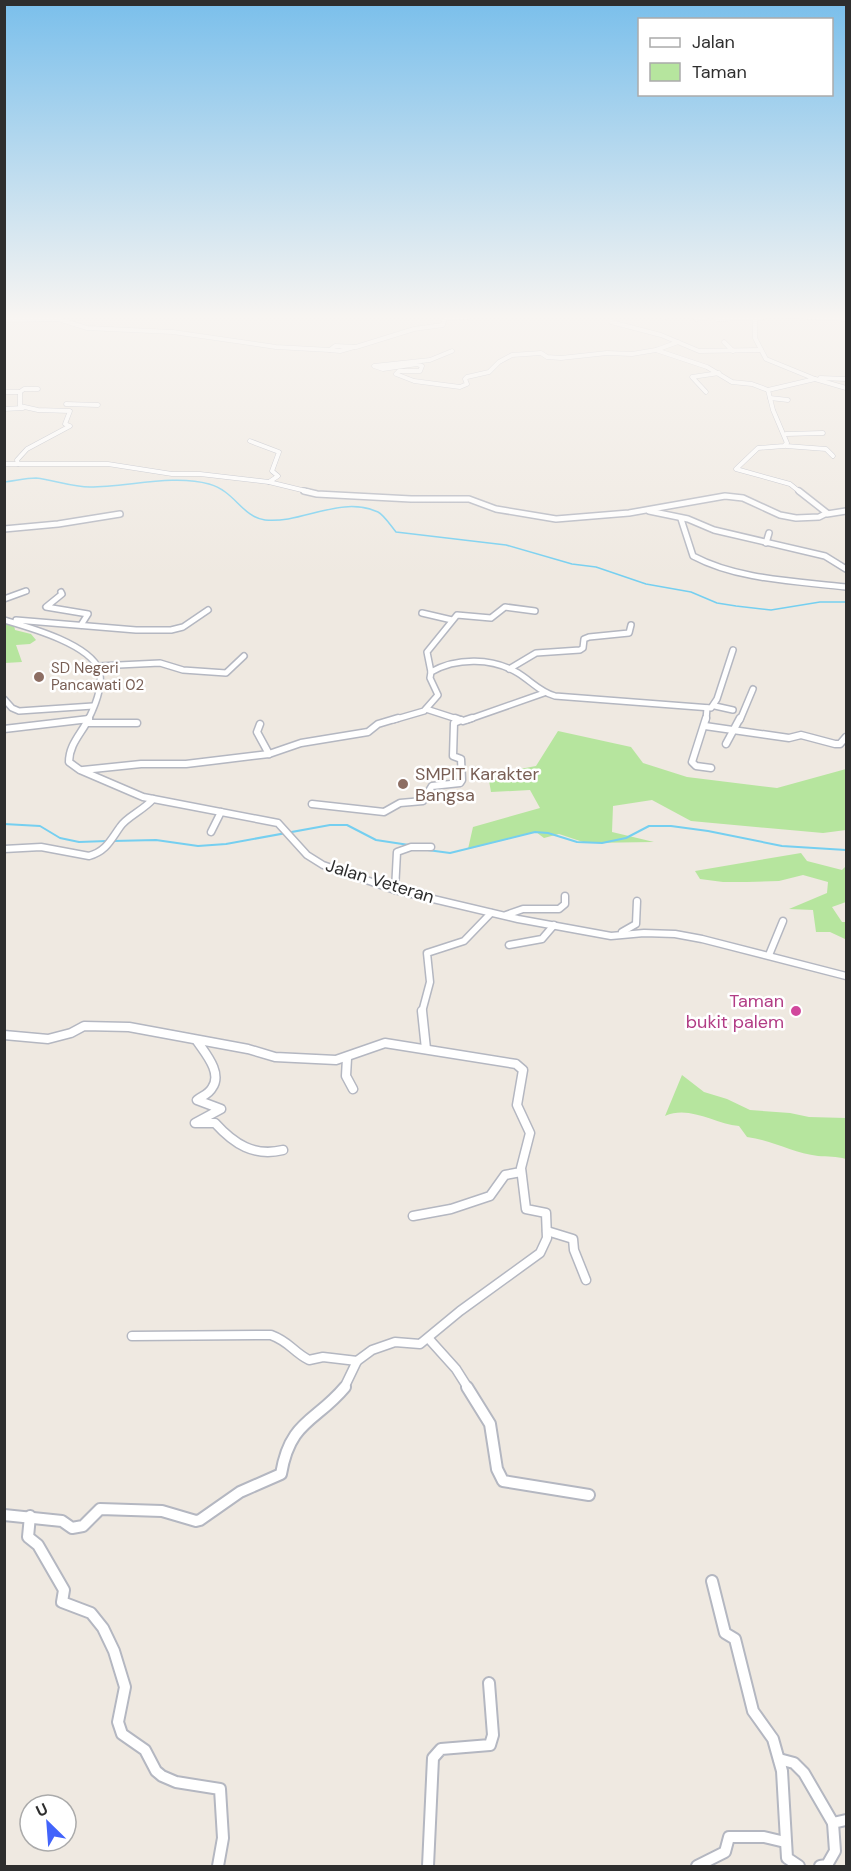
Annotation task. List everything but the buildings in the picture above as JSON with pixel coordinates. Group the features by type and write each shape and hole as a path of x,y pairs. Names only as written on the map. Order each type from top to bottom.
{"street":[{"path":"20,401 20,406 25,408"},
{"path":"772,401 772,408 786,434 786,446"},
{"path":"66,404 98,405"},
{"path":"18,464 17,460 27,449 69,427 65,424 70,413 68,411 74,404"},
{"path":"4,409 68,411"},
{"path":"786,434 823,434"},
{"path":"250,441 279,452 272,471 278,476 269,482"},
{"path":"827,514 825,510 790,484 736,469 760,447 826,449 833,456"},
{"path":"4,464 108,464 172,474 200,474 269,482 312,493 336,496 469,499 490,508 549,518 575,519 646,510 724,496 743,498 788,517 803,519 846,512"},
{"path":"525,514 530,507"},
{"path":"646,510 688,519 714,530 828,557 846,569"},
{"path":"4,529 120,514"},
{"path":"681,519 693,556 710,565 752,575 846,587"},
{"path":"766,543 769,533"},
{"path":"4,599 26,591"},
{"path":"61,592 62,594 46,607 88,614 81,625"},
{"path":"4,620 53,637 80,651 98,666 100,678 88,721 68,754 71,765 80,770 141,764 186,764 269,754 301,743 368,732 383,723 426,709 438,695 430,678 427,652 452,620 461,615 492,618 505,607 535,611"},
{"path":"4,620 175,630 187,625 208,610"},
{"path":"422,614 452,620"},
{"path":"509,669 536,653 580,650 583,648 584,639 589,637 629,633 631,625"},
{"path":"715,706 725,668 733,650"},
{"path":"98,666 160,663 183,670 226,674 244,656"},
{"path":"430,672 449,665 467,662 509,669 544,693 561,697 697,705 707,708 715,706 732,710"},
{"path":"726,744 744,712 753,689"},
{"path":"312,804 384,812 400,803 423,801 432,786 459,783 462,780 461,759 453,756 454,723 487,714 544,693"},
{"path":"4,699 12,708 19,711 93,706"},
{"path":"707,708 705,726 692,762 696,766 711,768"},
{"path":"426,709 460,720"},
{"path":"4,729 88,721 136,723"},
{"path":"260,724 257,728 258,735 269,754"},
{"path":"705,726 789,738 798,734 835,744 840,744 846,738"},
{"name":"Jalan Veteran","path":"80,770 153,800 278,823 307,855 323,865 395,890 491,913 611,936 644,933 675,934 846,976"},
{"path":"4,849 41,847 89,856 96,855 118,835 120,826 146,808 153,800"},
{"path":"211,832 221,813"},
{"path":"395,890 397,852 411,847 431,847"},
{"path":"506,915 523,909 553,910 563,907 565,896"},
{"path":"611,936 634,926 637,921 637,901"},
{"path":"426,1049 422,1010 430,982 427,953 435,948 460,943 491,913"},
{"path":"769,956 783,921"},
{"path":"509,945 542,939 554,925"},
{"path":"4,1035 48,1039 71,1033 84,1026 129,1027 248,1049 274,1057 336,1060 385,1043 486,1058 522,1067 523,1075 517,1105 531,1133 523,1154 521,1172 526,1209 546,1213 547,1231 545,1245 528,1263 459,1312 429,1339 420,1344 401,1342 385,1344 357,1361 343,1392 311,1417 295,1434 284,1458 281,1474 240,1492 196,1521 162,1511 100,1509 78,1528 72,1528 62,1521 4,1515"},
{"path":"197,1041 212,1066 215,1076 211,1090 197,1100 221,1109 195,1123 215,1124 237,1146 267,1153 283,1150"},
{"path":"347,1058 346,1076 353,1089"},
{"path":"413,1216 450,1209 490,1196 505,1176 521,1172"},
{"path":"547,1231 573,1239 574,1250 586,1280"},
{"path":"132,1336 271,1335 287,1341 298,1354 309,1360 323,1357 357,1361"},
{"path":"429,1339 456,1369 490,1424 497,1469 503,1481 589,1494"},
{"path":"30,1516 28,1537 38,1545 52,1574 64,1590 63,1603 87,1610 97,1617 113,1651 125,1684 119,1723 124,1737 147,1751 154,1767 164,1777 177,1782 220,1789 223,1838 218,1866"},
{"path":"712,1581 725,1633 735,1640 753,1711 773,1739 779,1759 784,1792 785,1842 788,1861 799,1866"},
{"path":"428,1866 433,1758 441,1749 490,1745 494,1735 489,1683"},
{"path":"779,1759 794,1763 804,1773 833,1823 836,1836 834,1855 827,1865 820,1866"},
{"path":"833,1823 846,1821"},
{"path":"697,1866 725,1852 729,1837 764,1837 785,1842"}],"green space":[{"path":"5,623 14,625 15,630 31,634 36,640 30,644 16,645 22,662 5,663"},
{"path":"558,731 631,747 643,763 687,777 777,788 846,769 846,830 823,833 691,821 652,800 613,806 612,832 654,842 586,843 559,834 544,838 536,832 468,849 473,827 540,808 530,790 491,792 488,775 536,766"},
{"path":"801,853 807,861 842,870 846,866 846,902 832,907 842,922 846,922 845,939 830,932 816,932 813,910 789,909 827,893 828,882 803,875 779,881 723,882 700,879 695,871"},
{"path":"682,1075 704,1092 727,1099 750,1110 809,1117 846,1118 846,1159 809,1154 747,1137 739,1126 693,1114 674,1113 665,1116"}],"waterway":[{"path":"4,482 36,478 90,487 195,481 218,487 250,514 265,520 293,518 335,508 364,508 380,513 396,532 506,545 572,564 596,567 646,584 691,592 717,603 771,610 820,602 846,602"},
{"path":"4,824 40,826 60,838 79,842 107,841"},
{"path":"113,841 156,840 198,846 226,844 330,825 347,825 376,840 409,845"},
{"path":"420,849 450,853 535,832 548,833 577,842 602,843 626,838 649,826 671,826 782,846 846,850"}],"place":[{"name":"SD Negeri Pancawati 02","path":"39,677"},
{"name":"SMPIT Karakter Bangsa","path":"403,784"},
{"name":"Taman bukit palem","path":"796,1011"}]}
